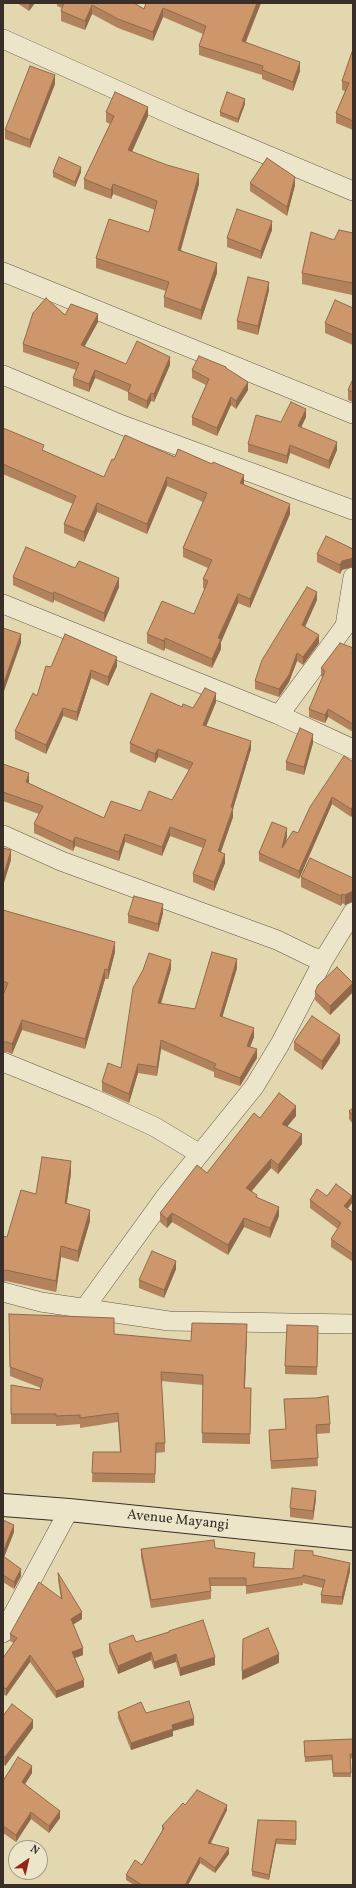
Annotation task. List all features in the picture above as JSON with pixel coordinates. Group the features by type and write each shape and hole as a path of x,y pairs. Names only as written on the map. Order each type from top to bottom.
{"street":[{"path":"3,39 180,119 353,191"},
{"path":"3,272 353,414"},
{"path":"3,375 122,425 353,510"},
{"path":"280,715 345,626 353,577"},
{"path":"3,604 280,715 353,749"},
{"path":"3,835 61,861 277,940 312,958 324,959"},
{"path":"84,1309 123,1253 200,1154 229,1121 254,1087 280,1044 324,959 353,912"},
{"path":"3,1062 94,1099 155,1127 200,1154"},
{"path":"3,1292 41,1302 169,1321 353,1324"},
{"name":"Avenue Mayangi","path":"3,1506 69,1510 353,1539"},
{"path":"3,1634 69,1510"}],"building":[{"path":"64,3 134,3 144,9 146,3 257,3 242,41 300,62 293,82 262,70 263,66 199,46 206,26 163,8 153,32 118,19 92,5 85,21 61,11"},
{"path":"353,49 353,121 336,113 349,83 342,81"},
{"path":"30,66 55,75 30,140 5,130"},
{"path":"115,92 148,107 128,150 167,165 199,174 178,250 217,263 201,310 164,297 169,282 96,258 109,219 149,232 157,201 113,184 111,190 84,179 114,116 106,112"},
{"path":"227,92 245,99 238,119 220,112"},
{"path":"59,157 81,167 75,182 53,172"},
{"path":"267,158 295,177 287,207 250,183"},
{"path":"237,209 272,221 261,251 227,238"},
{"path":"339,230 353,233 352,283 302,273 311,232 334,240"},
{"path":"248,277 269,282 258,326 237,321"},
{"path":"46,298 65,315 71,304 98,314 81,345 126,364 137,341 170,357 154,394 151,393 147,401 128,392 131,385 95,370 89,384 73,378 79,363 23,344 33,313"},
{"path":"335,300 353,308 353,335 325,323"},
{"path":"199,356 226,367 248,382 236,401 231,397 217,428 192,417 209,379 192,370"},
{"path":"353,379 353,392 348,390"},
{"path":"291,402 306,409 298,426 337,442 329,461 290,445 287,456 248,444 256,415 281,422"},
{"path":"3,428 44,445 42,450 104,477 112,459 114,460 125,435 175,457 178,449 212,464 213,462 244,475 240,483 290,504 250,599 238,594 218,638 221,639 212,659 165,638 164,641 147,634 162,601 194,614 208,581 203,579 212,560 183,548 207,493 167,477 147,524 97,503 84,532 64,524 76,496 3,464"},
{"path":"326,536 353,549 353,558 342,561 340,565 317,554"},
{"path":"26,547 75,568 79,561 119,578 104,613 13,577"},
{"path":"307,587 317,592 302,625 319,635 303,657 297,653 289,675 279,689 255,681 262,660"},
{"path":"3,628 21,634 3,685"},
{"path":"65,634 117,657 108,677 91,670 77,712 63,708 46,745 15,731 33,693 37,696 46,666 51,667"},
{"path":"340,643 353,648 353,724 328,709 325,715 309,709 325,671 321,668"},
{"path":"205,688 216,693 203,725 251,741 231,807 233,808 218,851 225,854 214,882 193,874 206,840 170,827 162,847 125,834 119,852 75,837 73,842 34,824 43,806 3,792 3,764 29,773 26,782 104,818 111,801 141,811 149,791 172,800 193,763 158,749 155,754 130,743 151,693 182,707 183,704 193,708"},
{"path":"300,728 313,734 304,767 286,762"},
{"path":"344,756 353,762 353,806 351,809 332,797 299,871 259,853 272,822 287,828 282,848 293,831 298,833 310,807"},
{"path":"3,848 11,850 3,877"},
{"path":"310,858 353,878 353,891 345,895 342,894 341,896 301,877"},
{"path":"134,896 163,904 158,924 128,915"},
{"path":"3,910 115,942 108,970 105,969 85,1039 22,1020 12,1044 3,1042 3,995 8,983 3,981"},
{"path":"212,952 237,959 220,1016 254,1028 247,1046 257,1049 240,1078 214,1068 216,1064 161,1040 157,1067 138,1064 129,1094 102,1082 108,1063 121,1068 133,988 143,970 149,953 171,960 158,1003 195,1009"},
{"path":"337,967 353,983 330,1006 315,992 318,985"},
{"path":"312,1016 340,1035 322,1061 294,1042"},
{"path":"279,1093 296,1106 282,1124 302,1134 278,1165 271,1159 246,1188 257,1195 256,1197 279,1207 270,1228 244,1218 228,1245 172,1213 167,1219 160,1213 197,1165 207,1173 254,1113 260,1118"},
{"path":"353,1108 353,1115 349,1111"},
{"path":"42,1157 71,1161 65,1203 90,1210 78,1251 61,1246 56,1281 6,1270 3,1271 3,1236 7,1237 21,1190 36,1194"},
{"path":"336,1184 352,1196 344,1206 353,1213 353,1254 331,1239 341,1223 310,1200 317,1189 327,1196"},
{"path":"152,1251 176,1261 164,1290 139,1280"},
{"path":"9,1314 114,1318 114,1334 191,1341 192,1323 247,1324 244,1388 251,1388 250,1434 202,1433 203,1375 161,1372 165,1443 156,1443 155,1474 92,1473 93,1452 121,1452 118,1413 80,1418 80,1415 56,1416 56,1414 11,1414 11,1385 40,1390 43,1379 10,1367"},
{"path":"287,1325 318,1326 317,1367 285,1366"},
{"path":"328,1396 330,1424 316,1425 318,1458 271,1461 269,1430 286,1429 284,1399"},
{"path":"292,1488 316,1491 313,1511 290,1508"},
{"path":"3,1520 14,1525 3,1552"},
{"path":"214,1540 215,1548 255,1553 253,1567 293,1569 295,1550 313,1551 313,1555 350,1563 342,1597 321,1595 325,1580 303,1575 303,1577 246,1586 246,1578 209,1578 211,1591 151,1600 141,1549"},
{"path":"3,1556 21,1569 14,1582 3,1575"},
{"path":"58,1573 82,1612 71,1619 83,1648 72,1652 84,1680 56,1691 30,1655 6,1689 3,1687 3,1658 17,1638 10,1634 39,1582 62,1599"},
{"path":"203,1620 215,1657 180,1668 176,1654 154,1662 151,1652 118,1666 109,1644 133,1635 136,1642"},
{"path":"268,1628 279,1654 242,1671 243,1639"},
{"path":"189,1701 194,1718 172,1725 173,1729 131,1743 118,1712 141,1702 146,1713"},
{"path":"12,1704 33,1720 5,1757 3,1756 3,1716"},
{"path":"353,1739 353,1754 350,1754 351,1773 333,1773 332,1755 305,1757 304,1741"},
{"path":"18,1757 32,1766 22,1782 60,1811 49,1826 31,1812 16,1835 3,1826 3,1781"},
{"path":"197,1790 227,1805 208,1843 229,1848 215,1868 200,1857 185,1885 142,1885 126,1875 135,1860 142,1865 164,1828 162,1826 183,1803 185,1805"},
{"path":"258,1820 296,1821 296,1840 276,1839 269,1875 252,1871"}]}
